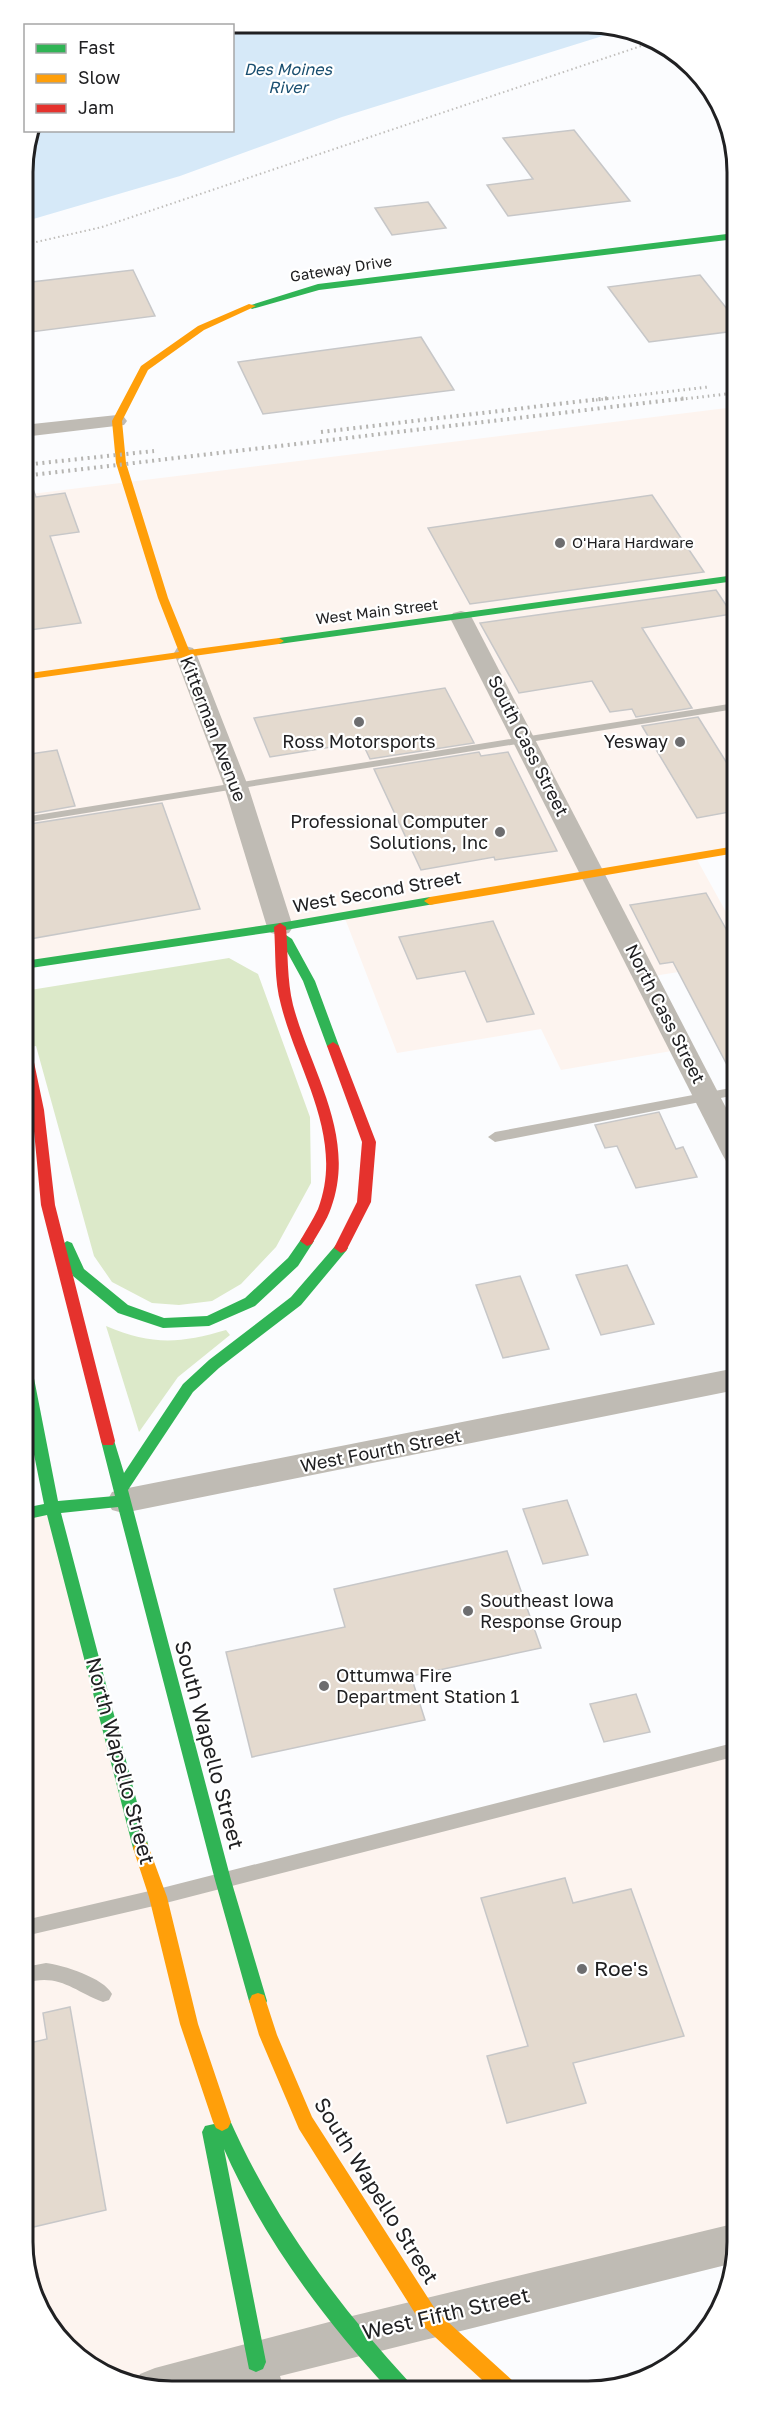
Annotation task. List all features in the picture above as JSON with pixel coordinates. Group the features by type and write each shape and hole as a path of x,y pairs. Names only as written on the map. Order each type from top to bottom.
{"main road":[{"name":"Gateway Drive","path":"117,421 144,368 201,328 261,302 290,294 405,276 727,238"},
{"name":"Kitterman Avenue","path":"117,421 121,464 163,598 185,653"},
{"name":"West Main Street","path":"33,676 185,653 461,618 727,579"},
{"name":"West Second Street","path":"33,964 280,927 727,851"},
{"path":"48,1204 78,1272 123,1309 163,1323 209,1321 250,1302 293,1262 320,1222 334,1170 331,1127 287,1004 280,927"},
{"path":"122,1495 188,1388 214,1364 296,1301 330,1264 349,1236 364,1202 369,1142 309,981 280,927"},
{"name":"South Wapello Street","path":"33,1086 38,1110 48,1204 223,1880 268,2035 305,2123 430,2319 460,2349 498,2381"},
{"name":"North Wapello Street","path":"33,1410 52,1508 140,1844 158,1897 189,2024 233,2154 298,2264 352,2336 394,2381"},
{"name":"West Fourth Street","path":"33,1512 122,1495"},
{"path":"189,2024 260,2375"}],"street":[{"path":"33,430 117,421"},
{"name":"South Cass Street","path":"461,618 594,874"},
{"name":"Kitterman Avenue","path":"185,653 236,786 280,927"},
{"name":"North Cass Street","path":"594,874 727,1136"},
{"name":"West Fourth Street","path":"122,1495 727,1381"},
{"name":"West Fifth Street","path":"215,2381 260,2375 352,2336 727,2245"}],"lane":[{"path":"33,819 727,707"},
{"path":"495,1137 727,1093"},
{"path":"33,1926 158,1897 727,1752"},
{"path":"33,1972 37,1970 69,1974 103,1994"}],"path":[{"path":"33,243 102,227 645,45"}],"shaded area":[{"path":"727,408 727,851 695,856 727,914 727,964 647,977 683,1049 561,1070 541,1029 397,1053 344,916 33,964 33,494"},
{"path":"52,1508 158,1897 727,1752 727,2245 431,2319 498,2381 261,2381 257,2363 177,2381 163,2381 119,2370 87,2352 74,2340 56,2319 47,2304 40,2287 33,2251 33,1512"}],"green space":[{"path":"229,958 258,974 310,1117 311,1183 276,1247 241,1284 212,1301 179,1305 152,1303 112,1282 94,1256 36,1046 33,1046 33,990"},
{"path":"106,1326 137,1337 151,1339 179,1340 226,1330 230,1335 178,1377 139,1432"}],"water":[{"name":"Des Moines River","path":"234,33 607,35 342,117 180,176 33,219 33,163 39,132 234,132"}],"building":[{"path":"574,130 630,201 508,216 487,185 533,179 503,138"},
{"path":"428,202 446,228 392,235 375,208"},
{"path":"133,270 155,316 33,332 33,282"},
{"path":"700,275 727,309 727,332 649,342 608,287"},
{"path":"421,337 454,390 263,414 238,362"},
{"path":"33,489 36,497 65,493 79,532 50,536 81,623 33,630"},
{"name":"O'Hara Hardware","path":"652,495 704,572 470,604 428,528"},
{"path":"716,590 727,606 727,615 642,628 692,708 636,717 632,709 610,712 592,681 519,693 480,623"},
{"name":"Ross Motorsports","path":"445,688 474,743 370,759 362,742 270,757 254,718"},
{"path":"698,717 727,763 727,812 697,818 642,726"},
{"path":"57,750 75,806 33,813 33,754"},
{"path":"479,752 481,756 508,752 557,851 495,860 494,857 421,870 374,769"},
{"path":"162,803 200,909 33,938 33,824"},
{"path":"706,893 727,931 727,1065 673,962 660,964 630,905"},
{"path":"493,921 534,1014 487,1022 465,971 417,979 399,937"},
{"path":"659,1112 676,1149 683,1147 697,1177 636,1188 617,1146 605,1148 595,1125"},
{"path":"627,1265 654,1324 601,1335 576,1275"},
{"path":"520,1276 549,1349 503,1358 476,1285"},
{"path":"567,1500 588,1555 543,1564 523,1509"},
{"name":"Ottumwa Fire Department Station 1","path":"507,1551 541,1648 411,1676 425,1720 252,1757 226,1652 345,1627 334,1589"},
{"path":"636,1694 650,1732 604,1742 590,1704"},
{"name":"Roe's","path":"565,1878 573,1903 631,1889 684,2036 573,2063 586,2103 507,2123 487,2056 528,2046 481,1898"},
{"path":"70,2007 106,2210 33,2227 33,2042 47,2039 43,2013"}],"railway":[{"path":"596,400 708,387"},
{"path":"675,400 727,394"},
{"path":"321,432 609,398"},
{"path":"33,475 688,398"},
{"path":"33,464 154,451"}],"traffic: fast":[{"path":"252,306 318,287 727,237"},
{"path":"279,641 727,579"},
{"path":"33,964 280,927 430,901"},
{"path":"286,939 309,981 333,1046"},
{"path":"67,1246 78,1272 123,1309 163,1323 209,1321 250,1302 293,1262 307,1241"},
{"path":"121,1489 188,1388 214,1364 296,1301 341,1248"},
{"path":"33,1413 45,1480 141,1848"},
{"path":"108,1441 223,1880 258,2001"},
{"path":"33,1512 123,1501"},
{"path":"222,2122 248,2179 297,2260 346,2325 395,2381"},
{"path":"211,2132 256,2362"}],"traffic: slow":[{"path":"185,653 163,598 121,463 117,421 144,368 201,328 252,306"},
{"path":"33,676 279,641"},
{"path":"430,901 727,851"},
{"path":"141,1848 158,1897 189,2024 222,2122"},
{"path":"258,2001 268,2035 305,2123 430,2319 498,2381"}],"traffic: jam":[{"path":"280,927 287,1005 328,1122 333,1150 332,1179 324,1209 307,1241"},
{"path":"333,1046 369,1142 364,1202 341,1248"},
{"path":"33,1086 38,1110 48,1205 108,1441"}],"place":[{"name":"O'Hara Hardware","path":"560,543"},
{"name":"Ross Motorsports","path":"359,722"},
{"name":"Yesway","path":"680,742"},
{"name":"Professional Computer Solutions, Inc","path":"500,832"},
{"name":"Southeast Iowa Response Group","path":"468,1611"},
{"name":"Ottumwa Fire Department Station 1","path":"324,1686"},
{"name":"Roe's","path":"582,1969"}]}
